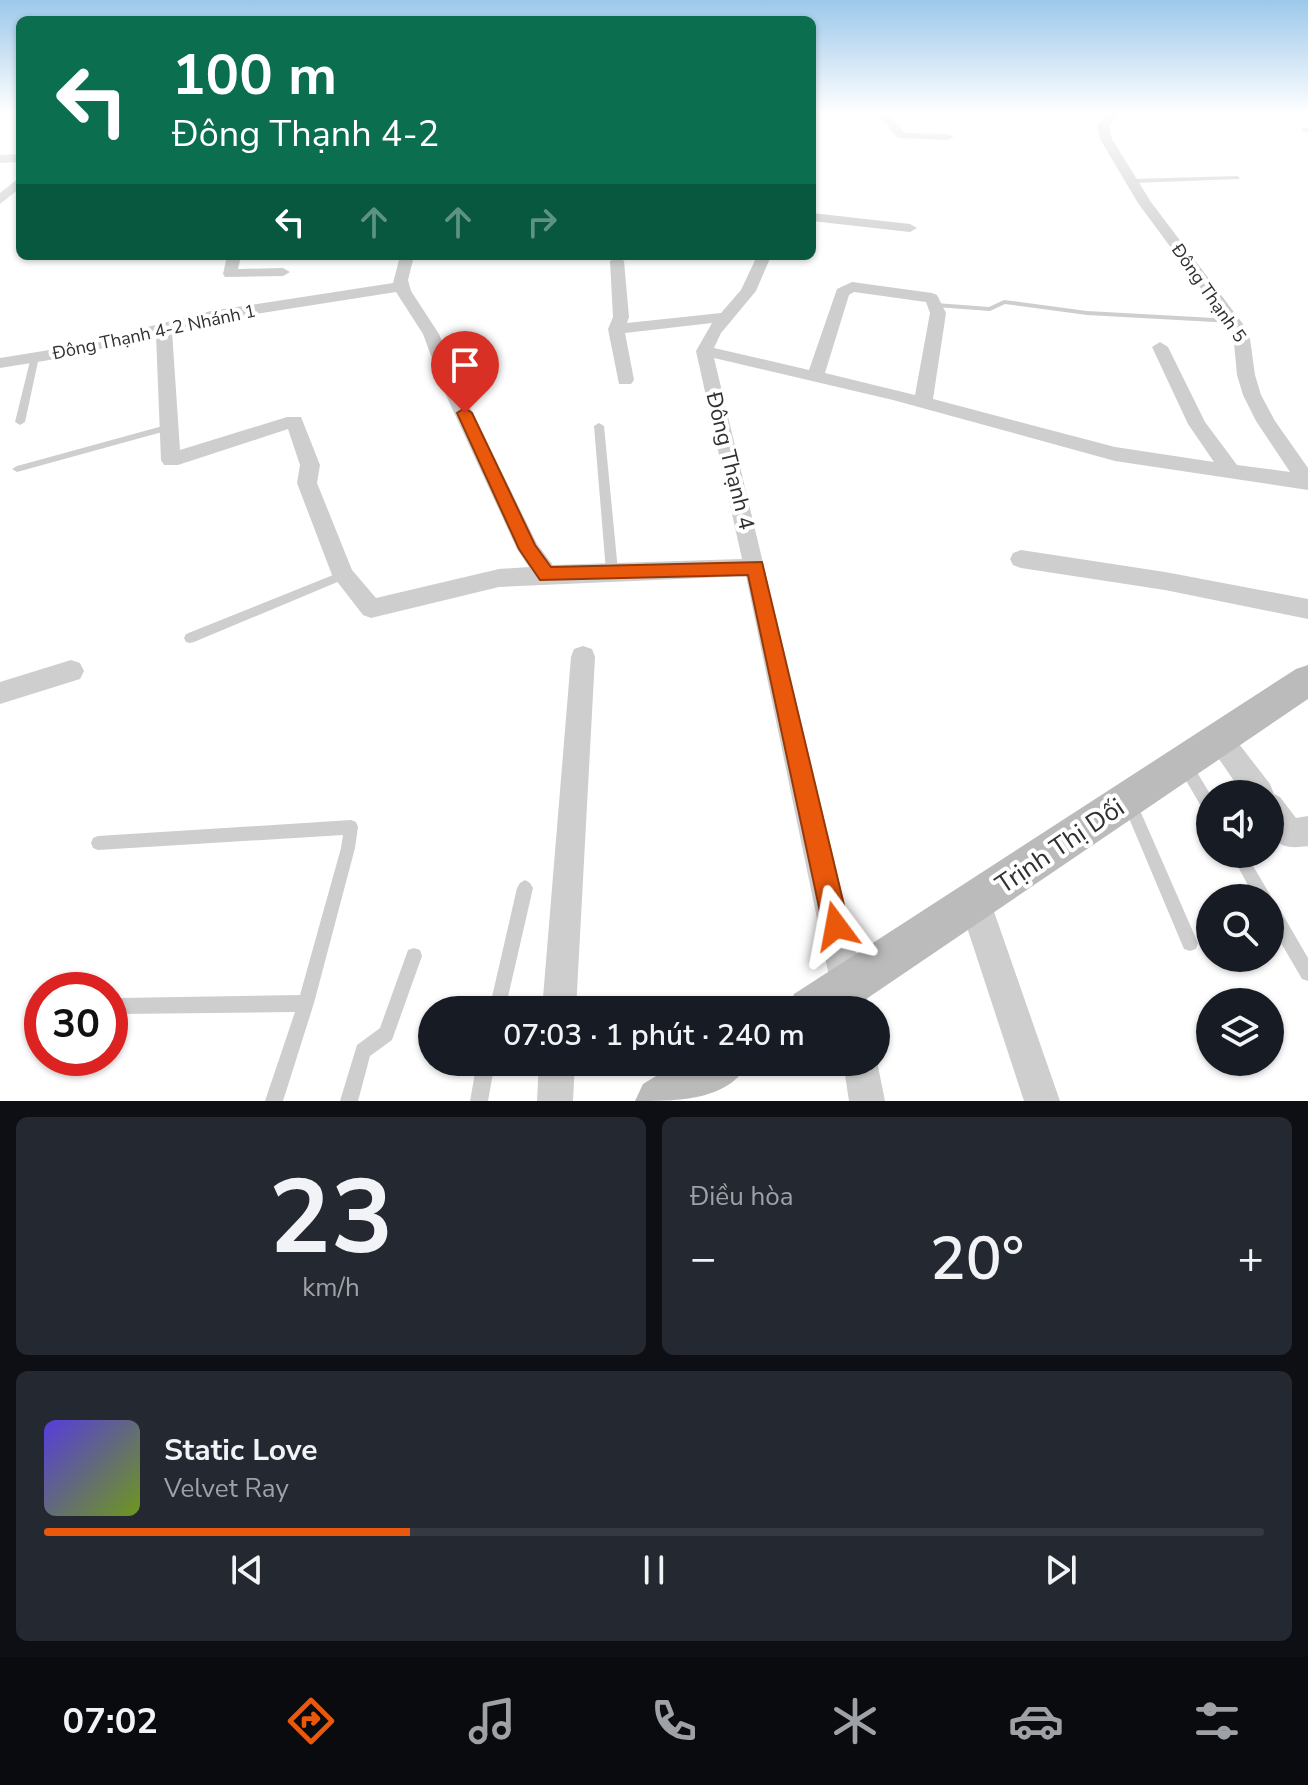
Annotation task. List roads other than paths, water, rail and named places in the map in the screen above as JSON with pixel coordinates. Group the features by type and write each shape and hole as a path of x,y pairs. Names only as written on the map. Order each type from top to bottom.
{"main road":[{"name":"Trịnh Thị Dối","path":"854,996 975,903 1308,680"},
{"path":"660,1101 702,1076"}],"street":[{"name":"Đông Thạnh 5","path":"1122,164 1145,203 1241,332 1247,348 1246,377 1252,395 1308,482"},
{"path":"1,200 16,184"},
{"path":"816,217 910,228"},
{"path":"233,260 230,274 283,272"},
{"path":"273,306 287,260"},
{"path":"406,260 400,280 402,286 431,334 454,393 528,549 547,574"},
{"path":"762,260 748,291 713,332 704,351 923,403 1115,454 1308,482"},
{"path":"617,261 621,317 616,329 625,380"},
{"name":"Đông Thạnh 4-2 Nhánh 1","path":"0,363 273,306 402,286"},
{"path":"815,377 842,292 852,287 932,298 938,313 923,403"},
{"path":"616,329 726,317"},
{"path":"164,327 171,460 294,421 310,465 307,483 343,575 371,608 499,578 755,567"},
{"path":"1160,347 1197,424 1231,471"},
{"name":"Đông Thạnh 4","path":"704,351 851,996"},
{"path":"1021,559 1165,581 1308,609"},
{"path":"560,996 583,657"},
{"path":"0,693 71,671"},
{"path":"1219,740 1249,780"},
{"path":"1284,826 1290,834 1308,831"},
{"path":"975,903 1042,1101"},
{"path":"555,1101 556,1076"},
{"path":"863,1076 867,1101"}],"lane":[{"path":"1132,181 1237,178"},
{"path":"936,305 990,309 1004,302 1087,313 1232,321"},
{"path":"20,422 35,357"},
{"path":"599,426 612,571"},
{"path":"17,469 170,427"},
{"path":"190,638 343,575"},
{"path":"1184,763 1196,784"},
{"path":"1128,800 1190,943"},
{"path":"98,843 351,827 306,1003 274,1101"},
{"path":"500,996 525,888"},
{"path":"1284,933 1308,973"},
{"path":"349,1101 363,1051 386,1034 414,956"},
{"path":"128,1006 306,1003"},
{"path":"479,1101 483,1076"}]}
